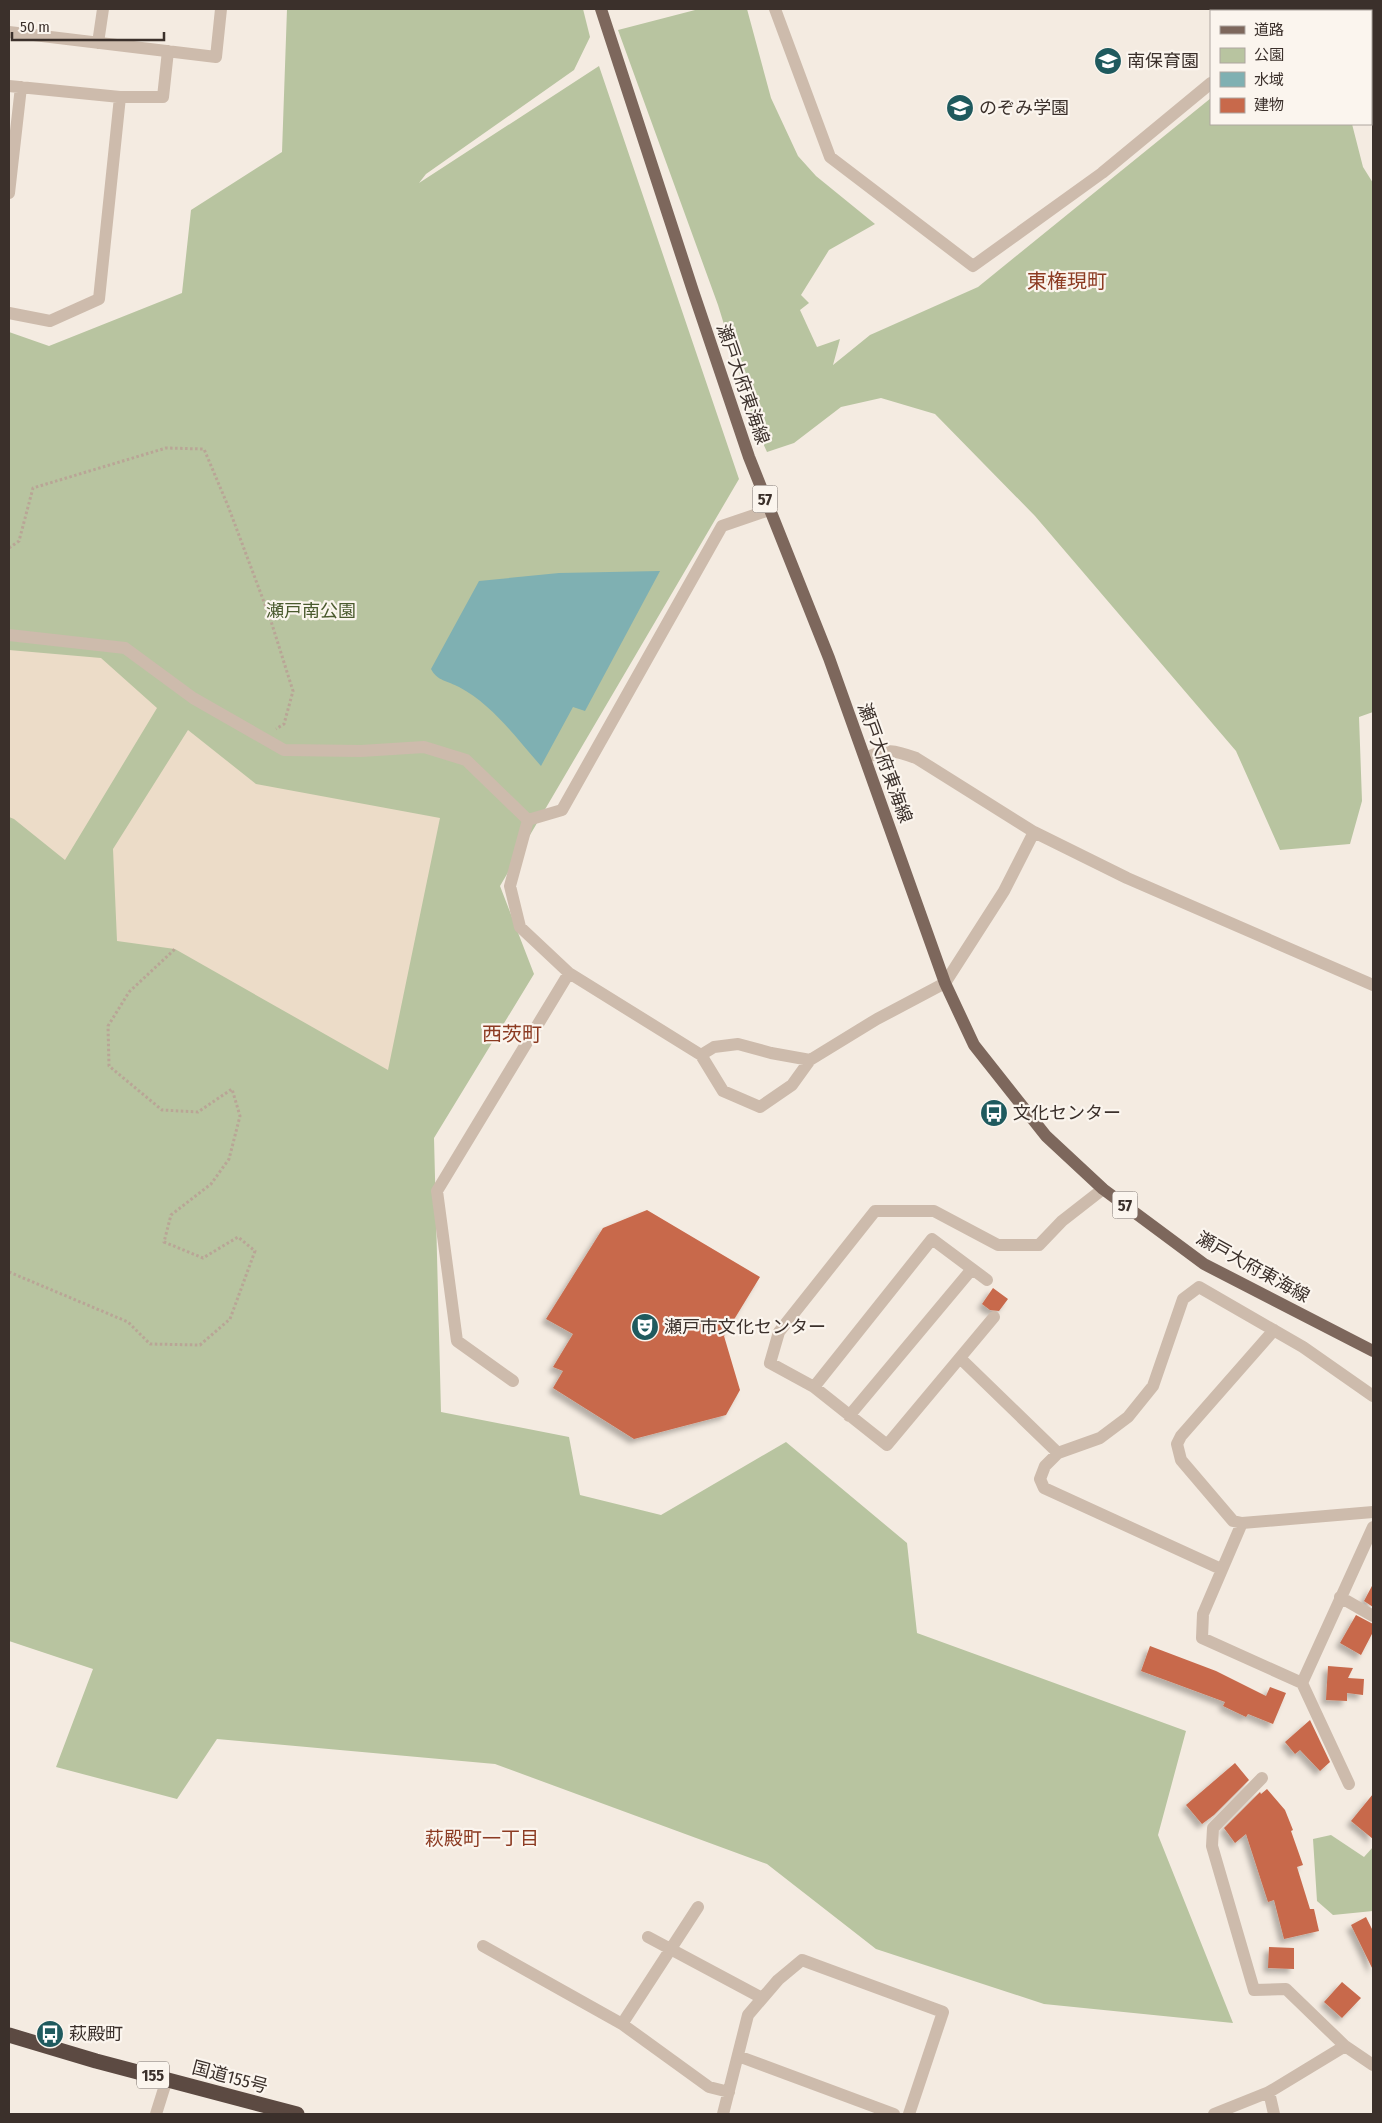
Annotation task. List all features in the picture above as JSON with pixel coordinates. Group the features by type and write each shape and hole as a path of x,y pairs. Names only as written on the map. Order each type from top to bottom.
{"highway":[{"name":"国道155号","path":"9,2035 96,2061 297,2114"}],"main road":[{"name":"瀬戸大府東海線","path":"601,9 746,448 829,658 945,983 974,1045 1046,1136 1103,1189 1204,1264 1373,1351"}],"street":[{"path":"98,43 103,9"},
{"path":"9,32 216,57 221,9"},
{"path":"775,9 830,157 973,266 1102,173 1210,84"},
{"path":"9,194 15,86 120,97 162,97 168,52"},
{"path":"9,313 50,321 99,299 120,97"},
{"path":"528,820 562,810 722,526 770,510"},
{"path":"9,635 125,648 193,698 284,750 361,752 424,747 466,760 528,820"},
{"path":"865,758 881,750 896,751 916,758 1034,832 1127,878 1373,985"},
{"path":"528,820 510,886 520,926 569,972 701,1055 723,1091 760,1108 792,1085 810,1060 877,1019 945,983 1004,892 1034,832"},
{"path":"513,1381 457,1341 437,1191 569,972"},
{"path":"701,1055 714,1046 738,1044 771,1053 810,1060"},
{"path":"994,1318 887,1445 814,1387 770,1363 780,1332 875,1211 934,1211 998,1244 1039,1245 1062,1221 1103,1189"},
{"path":"814,1387 932,1239 987,1280"},
{"path":"849,1416 972,1269"},
{"path":"1221,1569 1044,1488 1040,1479 1045,1466 1058,1453 1100,1438 1128,1418 1153,1386 1183,1299 1199,1287 1303,1347 1373,1396"},
{"path":"1274,1330 1181,1436 1176,1444 1181,1460 1234,1521 1242,1523 1373,1512"},
{"path":"961,1359 1058,1453"},
{"path":"1242,1523 1202,1614 1202,1638 1302,1683 1349,1784"},
{"path":"1302,1683 1373,1526"},
{"path":"1340,1597 1373,1616"},
{"path":"1262,1778 1213,1828 1212,1846 1254,1990 1286,1989 1345,2046 1373,2065"},
{"path":"622,2024 698,1907"},
{"path":"648,1937 762,1998"},
{"path":"483,1946 622,2024 709,2087 729,2092"},
{"path":"723,2114 748,2015 778,1980 802,1960 943,2012 909,2114"},
{"path":"1214,2114 1268,2092 1345,2046"},
{"path":"738,2056 894,2114"},
{"path":"156,2114 167,2079"},
{"path":"1268,2092 1274,2114"}],"path":[{"path":"9,548 19,541 33,488 166,448 204,449 228,506 270,618 294,691 284,724 263,738"},
{"path":"9,1272 128,1322 150,1344 200,1345 230,1319 255,1251 238,1237 203,1258 164,1242 171,1215 211,1184 229,1159 240,1116 232,1089 198,1112 162,1110 109,1066 108,1026 129,992 175,948"}],"green space":[{"name":"瀬戸南公園","path":"287,9 583,9 590,37 574,70 426,174 419,183 599,66 739,479 500,886 534,974 434,1138 441,1412 569,1437 580,1495 661,1515 786,1442 907,1543 917,1633 1186,1731 1158,1835 1233,2023 1044,2004 876,1949 767,1864 495,1764 217,1739 177,1799 56,1767 93,1669 9,1641 9,332 49,346 182,293 191,210 282,152"},
{"path":"699,9 747,9 771,98 798,156 816,176 875,224 829,250 801,295 809,303 800,310 817,347 840,339 833,365 870,335 978,287 1210,99 1210,125 1352,125 1363,167 1373,183 1373,712 1359,717 1362,801 1350,844 1280,850 1236,751 1035,516 935,414 881,398 841,407 794,443 767,452 756,428 718,305 618,30"},
{"path":"1331,1835 1364,1857 1373,1847 1373,1911 1333,1915 1317,1901 1313,1839"}],"shaded area":[{"path":"9,650 101,658 157,708 65,860 9,817"},
{"path":"188,730 256,784 440,818 388,1070 175,949 117,941 113,849"}],"water":[{"path":"660,571 585,711 573,707 541,766 483,703 459,687 436,676 431,669 479,581 559,573"}],"building":[{"name":"瀬戸市文化センター","path":"647,1210 760,1277 724,1336 740,1390 726,1415 634,1439 553,1388 563,1371 553,1367 573,1334 546,1319 603,1228"},
{"path":"993,1288 1008,1299 999,1311 990,1310 982,1304"},
{"path":"1373,1584 1373,1607 1364,1601"},
{"path":"1356,1615 1373,1624 1373,1632 1361,1655 1340,1643"},
{"path":"1150,1646 1216,1671 1266,1696 1270,1687 1286,1693 1273,1724 1248,1714 1246,1717 1223,1706 1225,1702 1141,1671"},
{"path":"1328,1666 1353,1668 1348,1678 1364,1679 1363,1695 1347,1693 1347,1701 1326,1700"},
{"path":"1310,1720 1330,1762 1320,1771 1300,1750 1295,1754 1285,1742"},
{"path":"1235,1763 1249,1780 1214,1815 1202,1824 1186,1805"},
{"path":"1267,1789 1285,1810 1293,1830 1291,1831 1303,1865 1297,1867 1310,1909 1314,1909 1319,1931 1284,1939 1274,1900 1268,1902 1246,1834 1235,1843 1224,1828 1260,1792 1261,1794"},
{"path":"1373,1794 1373,1839 1351,1821"},
{"path":"1366,1917 1373,1931 1373,1970 1351,1925"},
{"path":"1269,1947 1294,1948 1294,1969 1268,1968"},
{"path":"1342,1982 1361,1998 1342,2018 1324,2002"}],"place":[{"name":"南保育園","path":"1108,61"},
{"name":"のぞみ学園","path":"960,108"},
{"name":"文化センター","path":"994,1113"},
{"name":"瀬戸市文化センター","path":"645,1327"},
{"name":"萩殿町","path":"50,2034"}],"district":[{"name":"東権現町","path":"1067,281"},
{"name":"西茨町","path":"512,1034"},
{"name":"萩殿町一丁目","path":"482,1838"}]}
